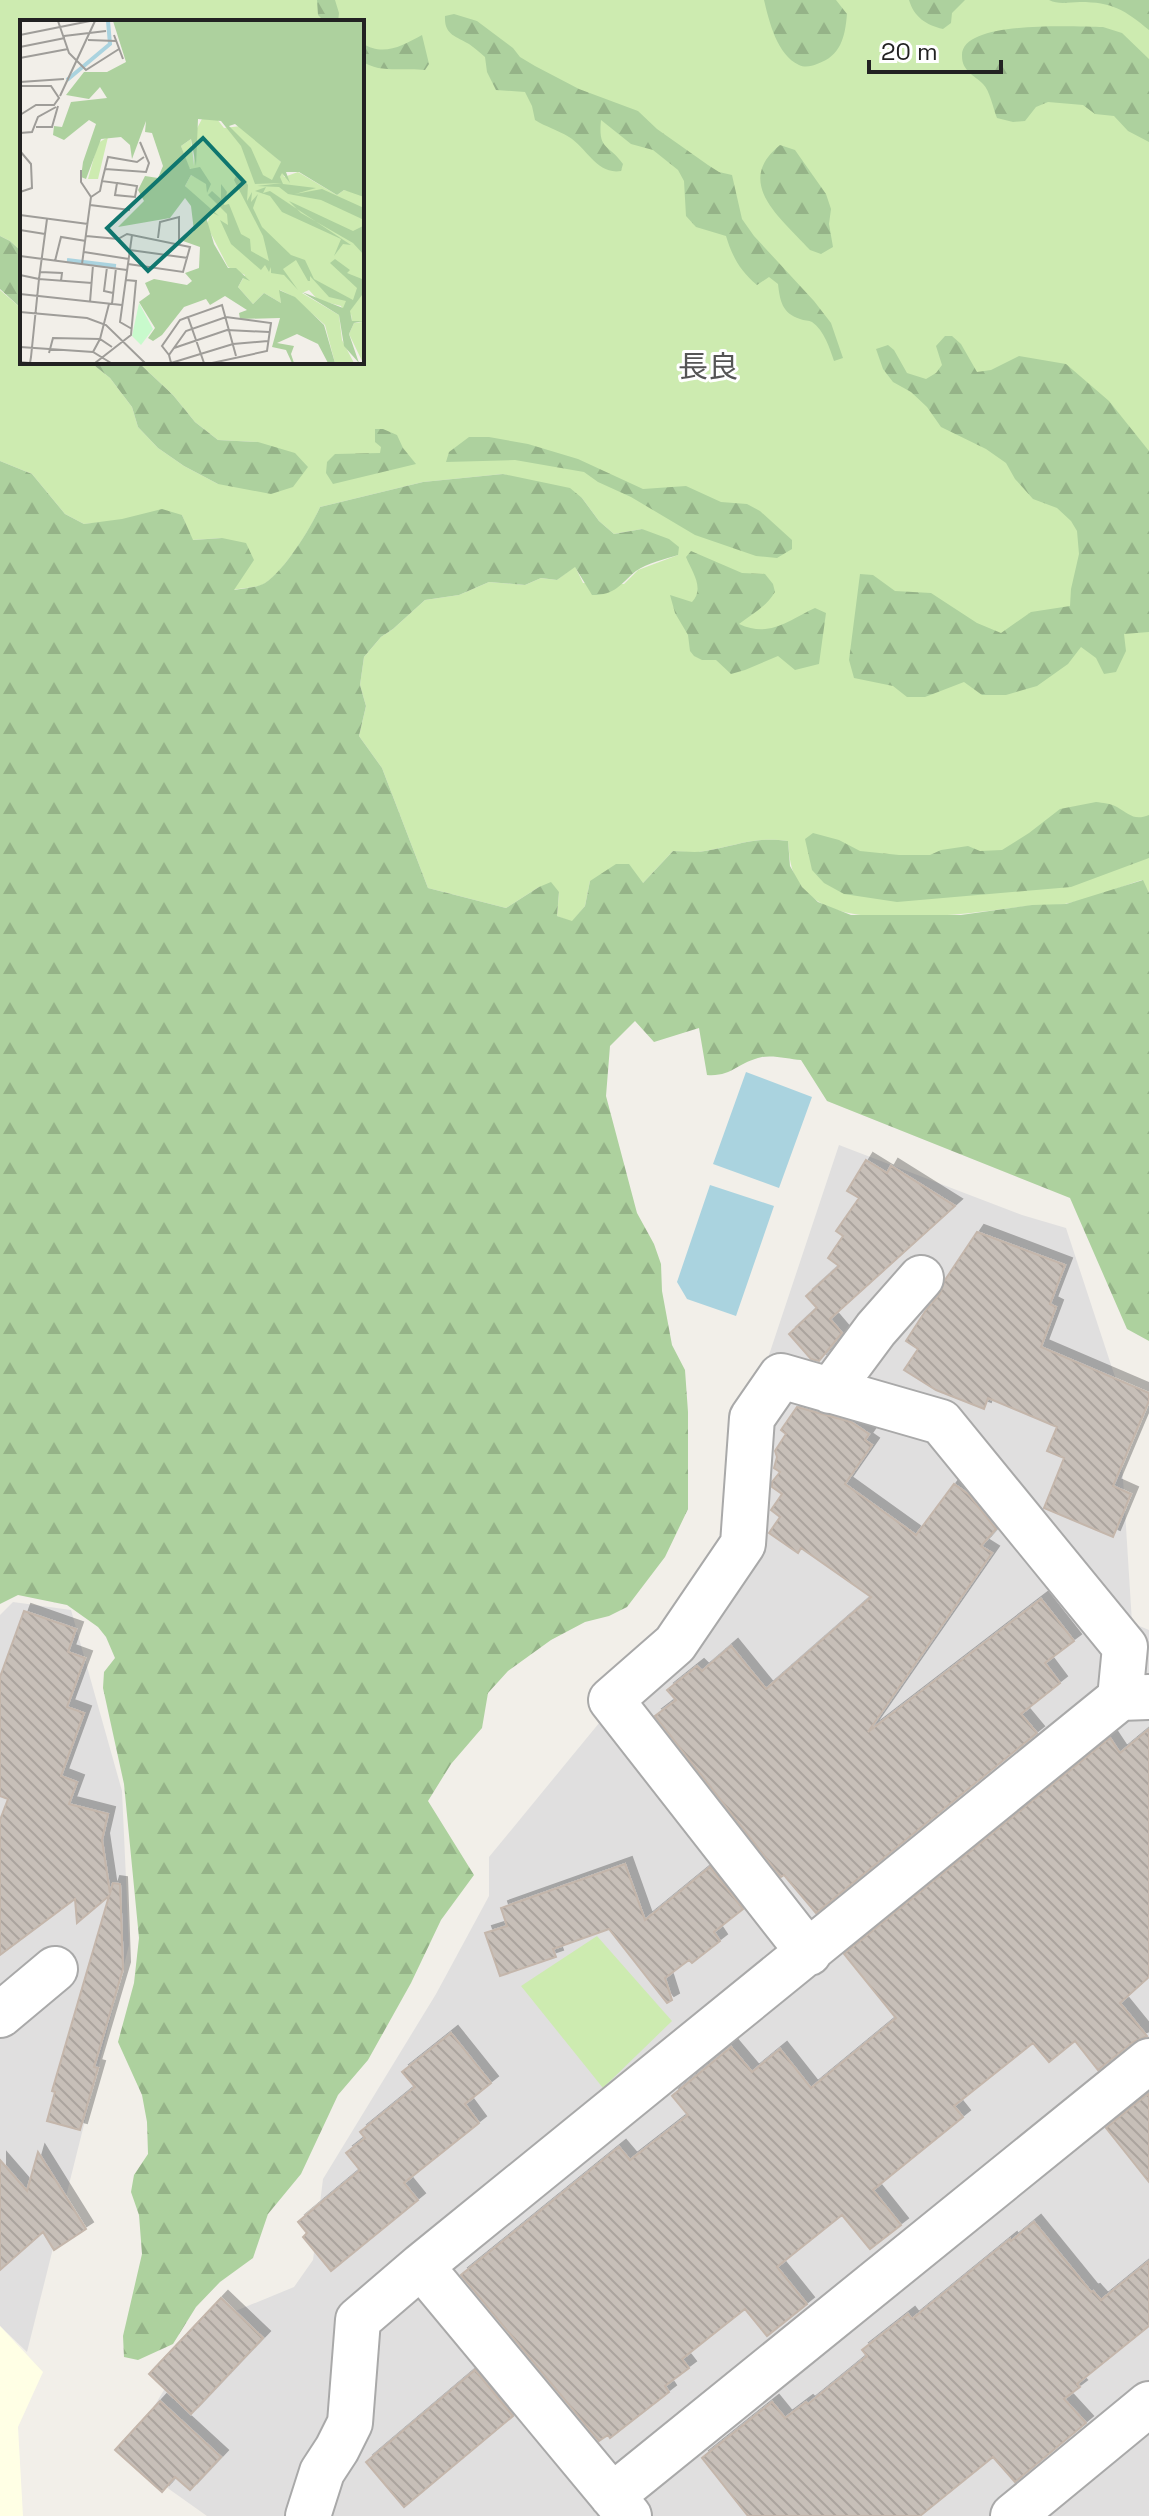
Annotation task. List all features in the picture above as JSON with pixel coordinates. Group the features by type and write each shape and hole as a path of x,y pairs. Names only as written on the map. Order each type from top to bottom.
{"street":[{"path":"830,1391 876,1329 921,1278"},
{"path":"308,2516 322,2472 350,2423 358,2320 809,1953 1135,1698 1125,1647 941,1422 781,1376 752,1418 743,1544 675,1644 611,1700 809,1953"},
{"path":"0,2015 55,1969"},
{"path":"421,2266 620,2506 1149,2061"},
{"path":"1013,2516 1149,2404"}],"shaded area":[{"path":"839,1145 1022,1215 1066,1228 1117,1383 1132,1623 1149,1630 1149,2516 207,2516 121,2455 204,2324 294,2287 313,2260 323,2179 436,1994 489,1896 489,1857 618,1700 688,1599 753,1528 767,1361"},
{"path":"13,1602 71,1610 122,1791 129,1945 27,2352 0,2326 0,1615"},
{"path":"0,2326 43,2372 18,2427 23,2516 0,2516"}],"green space":[{"path":"0,0 1149,0 1149,893 1142,880 1060,905 919,917 860,915 835,909 808,894 794,874 788,841 776,840 701,852 673,851 643,883 590,881 585,906 572,922 557,916 559,892 539,887 506,908 428,888 382,768 359,736 366,706 360,685 364,657 381,637 425,600 459,595 489,582 525,585 541,578 557,580 575,566 583,583 624,584 638,570 678,555 642,529 614,534 599,521 582,498 503,474 423,482 320,507 296,549 272,578 261,585 233,590 222,538 192,540 182,515 84,524 65,514 32,474 0,461 0,290 20,307 20,364 92,364 110,378 132,407 138,427 158,448 218,484 258,442 218,440 195,422 173,395 140,364 364,364 364,20 20,20 20,250 0,236"},
{"path":"317,0 335,0 338,20 323,20 318,15"},
{"path":"764,0 836,0 847,14 843,38 837,51 811,66 801,66 791,60 775,37"},
{"path":"909,0 965,0 952,13 951,23 943,29 922,19"},
{"path":"1049,0 1149,0 1149,30 1125,12 1110,6"},
{"path":"454,14 477,21 535,66 579,89 638,111 657,129 708,165 732,175 742,219 831,323 843,358 834,361 816,325 786,310 778,284 769,277 757,285 751,280 737,263 726,236 696,227 686,216 684,181 678,170 653,150 631,144 601,120 601,137 605,146 623,164 621,171 599,165 569,137 535,120 525,92 496,90 487,72 485,57 446,27 445,16"},
{"path":"1047,26 1103,27 1122,33 1149,59 1149,142 1128,131 1114,116 1095,114 1083,105 1048,102 1036,107 1025,121 997,118 985,87 966,69 963,61 966,44 999,31"},
{"path":"422,35 429,64 425,70 384,69 364,62 364,44 385,50"},
{"path":"780,145 795,150 826,194 831,209 829,224 833,247 821,254 810,250 766,200 761,173 767,159"},
{"path":"0,236 20,250 20,307 0,289"},
{"path":"945,336 952,336 961,344 977,372 991,370 1019,356 1066,364 1109,401 1149,451 1149,632 1124,634 1126,651 1116,672 1104,674 1096,658 1081,647 1068,664 1037,686 1006,695 982,695 964,682 925,697 907,697 893,686 854,678 849,660 860,574 873,575 895,591 931,593 977,623 1001,633 1031,612 1070,606 1079,554 1077,531 1071,521 1057,508 1033,499 1015,479 1006,463 986,449 941,427 911,392 893,382 883,369 876,349 888,345 907,373 926,379 942,365 936,346"},
{"path":"92,364 140,364 173,395 195,422 218,440 258,442 295,453 308,467 293,487 271,494 218,484 158,448 138,427 132,407 110,378"},
{"path":"375,429 397,435 416,464 333,484 326,473 327,462 335,454 380,453 381,447 375,442"},
{"path":"469,437 528,444 578,459 643,489 686,486 721,502 747,504 760,511 792,540 792,549 777,558 756,556 695,535 584,472 515,460 446,462 449,452"},
{"path":"0,461 32,474 65,514 84,524 162,509 182,515 193,540 222,538 246,543 254,560 234,590 258,586 272,577 296,548 320,507 423,482 503,474 570,488 614,534 642,529 669,539 679,547 678,555 640,568 607,593 592,595 575,567 557,580 541,578 525,585 489,582 459,595 425,600 381,637 364,657 360,685 366,706 359,736 382,768 428,888 506,908 551,882 559,892 557,916 572,921 585,906 590,881 616,864 629,864 643,883 673,851 701,852 776,840 788,841 790,866 802,887 818,902 851,915 961,915 1032,905 1066,904 1143,880 1149,893 1149,1341 1127,1329 1070,1198 827,1101 801,1060 762,1057 723,1074 707,1075 699,1028 654,1042 635,1021 610,1046 606,1096 637,1213 661,1264 662,1291 672,1345 685,1370 688,1509 665,1557 627,1607 609,1616 585,1622 551,1640 508,1671 488,1693 482,1728 451,1764 428,1801 474,1875 441,1920 411,1983 368,2060 338,2095 301,2174 268,2214 253,2258 220,2282 196,2307 173,2344 138,2360 124,2357 123,2336 142,2254 139,2215 131,2192 134,2175 148,2154 147,2122 142,2095 118,2042 134,1983 139,1938 124,1784 103,1688 104,1672 115,1658 98,1627 67,1605 18,1595 0,1604"},
{"path":"691,551 742,573 765,574 773,584 775,592 771,598 739,624 769,629 815,608 826,613 819,664 795,670 778,656 731,674 716,660 702,660 694,656 670,595 692,602 696,597 696,580 686,557"},
{"path":"1096,802 1112,805 1135,817 1149,815 1149,858 1071,887 897,902 844,894 824,883 812,870 805,839 813,833 839,840 860,851 899,855 930,855 968,846 980,851 1002,850 1060,809"},
{"path":"597,1936 672,2021 603,2088 521,1986"}],"water":[{"path":"746,1072 812,1097 779,1188 713,1164"},
{"path":"710,1185 774,1206 736,1316 687,1299 677,1282"}],"building":[{"path":"866,1160 887,1173 891,1166 955,1206 830,1319 842,1333 819,1361 811,1359 789,1334 817,1308 806,1296 839,1266 828,1258 843,1236 836,1231 859,1198 847,1191"},
{"path":"977,1232 1065,1265 1050,1304 1056,1307 1041,1347 1149,1393 1149,1401 1113,1486 1131,1494 1113,1537 1044,1508 1064,1458 1047,1451 1057,1427 988,1398 984,1409 936,1390 904,1370 918,1349 906,1341 940,1294 945,1280"},
{"path":"797,1407 851,1422 869,1434 865,1440 872,1445 845,1484 916,1535 954,1484 968,1494 996,1529 981,1546 992,1553 868,1732 1041,1599 1074,1641 1045,1663 1060,1683 1021,1714 1037,1733 816,1913 784,1875 781,1877 655,1716 676,1700 667,1690 697,1666 702,1671 731,1646 766,1689 871,1597 801,1548 798,1553 769,1533 780,1517 771,1510 782,1494 772,1487 780,1472 774,1468 775,1451 786,1434 781,1430"},
{"path":"24,1611 76,1629 68,1652 85,1658 67,1707 84,1713 61,1776 77,1782 69,1804 108,1814 102,1840 110,1893 113,1883 120,1884 123,1969 94,2067 98,2068 80,2130 47,2121 55,2092 52,2091 109,1896 77,1923 75,1899 0,1955 0,1820 8,1799 0,1796 0,1677"},
{"path":"1149,1729 1149,1977 1120,2003 1147,2036 1133,2042 1098,2070 1075,2041 1049,2062 1033,2043 954,2106 963,2117 873,2190 901,2225 870,2249 842,2215 777,2267 807,2304 767,2336 745,2309 682,2359 689,2368 665,2386 669,2392 610,2438 608,2435 599,2441 461,2275 619,2147 630,2160 688,2115 672,2096 731,2047 752,2072 780,2049 811,2088 896,2018 844,1954 1110,1738 1120,1753"},
{"path":"625,1864 645,1920 710,1867 743,1909 714,1932 720,1941 692,1963 689,1960 665,1978 672,2000 667,2003 609,1929 553,1949 556,1957 500,1976 485,1933 507,1926 501,1908"},
{"path":"451,2033 491,2083 465,2104 479,2123 404,2183 418,2200 331,2271 303,2237 307,2233 298,2222 360,2170 346,2153 365,2138 360,2132 415,2087 402,2072"},
{"path":"1149,2093 1149,2182 1106,2128"},
{"path":"38,2152 86,2229 54,2250 43,2232 0,2270 0,2160 27,2191"},
{"path":"1034,2222 1101,2300 1149,2261 1149,2326 1077,2384 1080,2387 1064,2399 1086,2423 1015,2482 993,2457 920,2516 748,2516 702,2458 772,2402 785,2418 806,2402 808,2404 867,2356 862,2350 908,2314 912,2319"},
{"path":"221,2298 263,2338 191,2414 149,2374"},
{"path":"475,2370 513,2416 404,2507 366,2462"},
{"path":"160,2401 221,2457 190,2490 175,2477 162,2492 115,2450"}],"district":[{"name":"長良","path":"708,366"}]}
